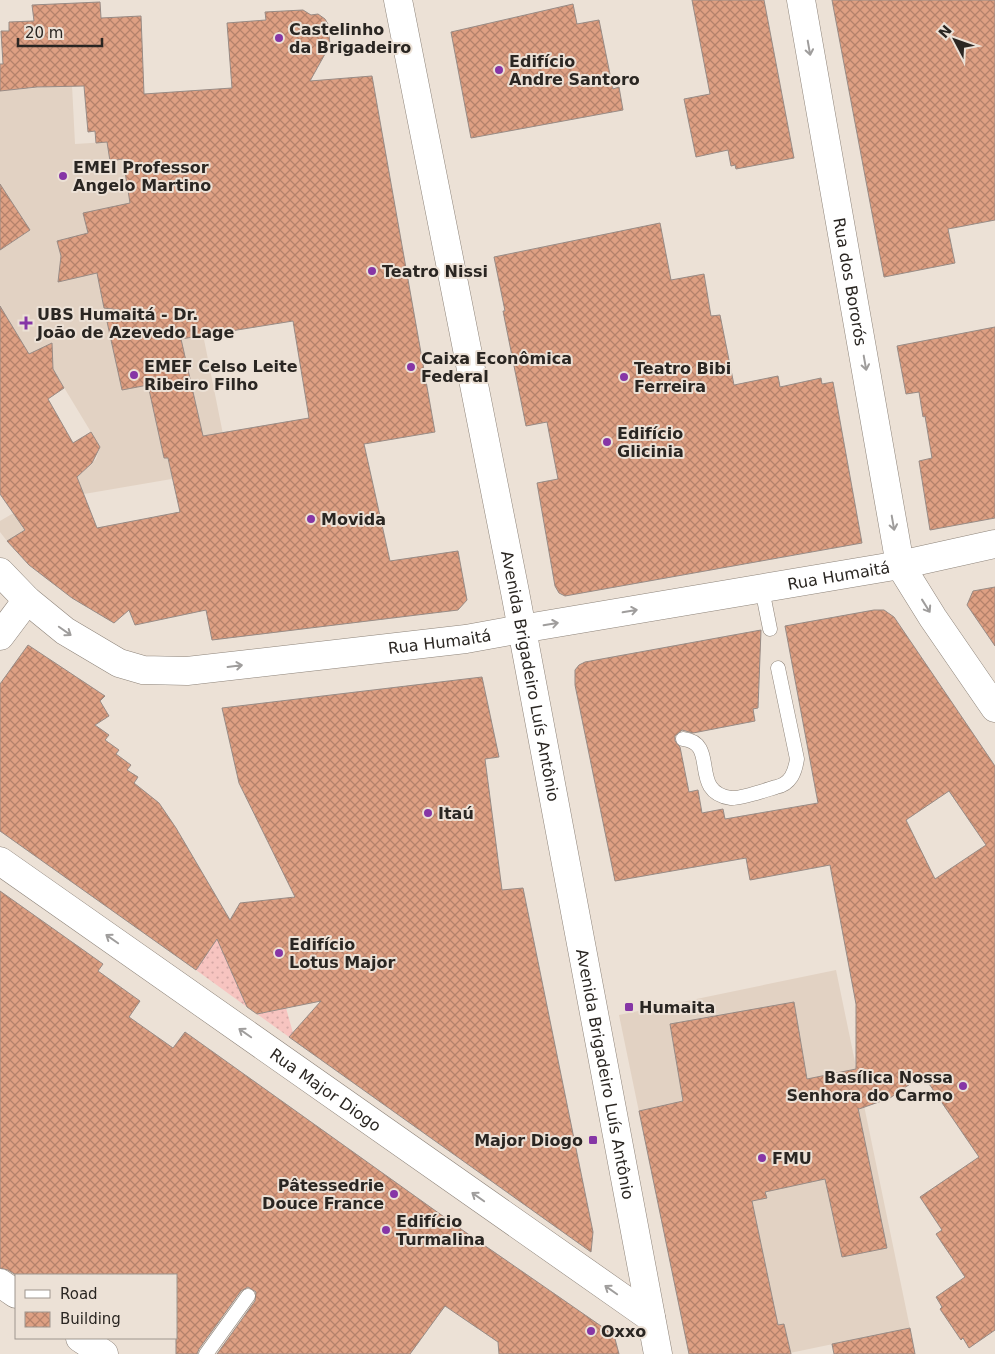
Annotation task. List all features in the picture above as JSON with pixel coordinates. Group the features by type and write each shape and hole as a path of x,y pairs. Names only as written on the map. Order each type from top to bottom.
{"street":[{"name":"Avenida Brigadeiro Luís Antônio","path":"398,0 521,629 658,1354"},
{"name":"Rua dos Bororós","path":"801,0 900,565"},
{"name":"Rua Humaitá","path":"0,572 27,600 65,631 119,663 143,670 187,671 466,639 900,565 995,544"},
{"path":"900,565 995,708"},
{"path":"0,636 27,600"},
{"name":"Rua Major Diogo","path":"0,861 651,1318"},
{"path":"0,1283 15,1293"},
{"path":"82,1339 104,1354"}],"lane":[{"path":"762,589 770,628"},
{"path":"683,739 692,740 699,747 703,756 706,781 721,794 732,798 782,786 795,772 797,759 778,668"},
{"path":"206,1354 248,1296"}],"shaded area":[{"name":"EMEF Celso Leite Ribeiro Filho","path":"72,85 75,144 107,142 123,159 128,191 173,185 230,469 84,494 7,541 0,532 0,521 82,473 96,459 100,447 48,361 0,390 0,91"},
{"path":"223,930 247,1007 196,970"},
{"name":"FMU","path":"836,970 910,1328 785,1354 689,1354 619,1015"},
{"path":"286,1008 293,1033 289,1037 257,1014"}],"building":[{"path":"692,0 764,0 794,158 736,169 735,165 731,166 728,150 696,157 684,99 710,94"},
{"path":"832,0 995,0 995,220 948,229 955,263 884,277"},
{"path":"100,2 101,18 141,16 144,94 232,88 227,23 266,20 265,12 303,10 311,15 318,14 325,19 328,24 330,45 310,81 372,76 435,432 364,444 390,561 458,551 467,600 458,610 212,640 206,610 135,625 129,610 114,623 72,598 29,565 7,541 25,530 0,494 0,306 29,354 52,343 53,369 64,388 48,399 73,443 91,432 100,447 92,463 77,477 97,528 180,512 168,458 164,458 148,385 122,390 106,317 120,310 104,308 97,273 58,282 61,256 57,241 88,233 83,213 130,203 123,159 110,161 107,142 96,143 95,131 88,132 84,86 37,87 0,91 0,64 3,64 1,31 9,31 9,22 34,21 32,5","holes":["293,321 309,418 203,436 181,339"]},
{"name":"Edifício Andre Santoro","path":"573,4 577,24 599,20 613,89 619,87 623,110 471,138 451,32"},
{"path":"0,184 30,230 0,250"},
{"path":"660,223 671,280 704,274 711,316 720,315 734,385 778,376 780,387 821,378 822,384 833,382 862,543 565,596 559,593 555,586 537,483 558,479 547,422 526,426 494,257"},
{"path":"995,327 995,518 930,530 919,461 932,458 925,416 923,417 919,392 906,394 897,346"},
{"path":"995,587 995,646 967,605 973,591"},
{"path":"874,610 884,610 894,617 995,766 995,1330 969,1348 963,1338 961,1340 940,1309 942,1307 936,1297 965,1277 936,1234 942,1230 920,1197 979,1157 923,1075 890,1098 858,1108 887,1248 842,1257 825,1179 765,1192 767,1198 752,1201 778,1325 784,1324 791,1354 689,1354 639,1111 683,1101 670,1024 794,1002 807,1079 856,1069 856,1004 830,865 750,880 746,858 615,881 575,685 575,670 585,662 761,630 758,708 753,709 755,721 693,733 682,730 675,736 675,741 680,747 689,792 698,790 702,813 723,809 725,819 818,803 785,626","holes":["949,791 986,845 935,879 906,820"]},
{"path":"28,645 105,696 100,701 109,716 95,725 109,735 105,740 119,750 116,754 131,765 127,770 138,777 134,783 159,803 176,828 230,920 240,903 295,897 239,783 222,708 482,677 499,757 485,759 502,890 523,888 593,1232 591,1252 289,1037 321,1001 257,1014 247,1007 217,939 196,970 0,831 0,684"},
{"path":"0,891 103,964 98,971 140,1001 129,1017 173,1048 185,1032 468,1234 614,1335 619,1354 499,1354 498,1342 445,1306 410,1354 217,1354 255,1301 256,1292 248,1287 241,1291 197,1354 176,1354 176,1339 178,1339 178,1274 15,1274 0,1268"},
{"path":"910,1328 915,1354 834,1354 832,1344"}],"place":[{"name":"Castelinho da Brigadeiro","path":"279,38"},
{"name":"Edifício Andre Santoro","path":"499,70"},
{"name":"EMEI Professor Angelo Martino","path":"63,176"},
{"name":"Teatro Nissi","path":"372,271"},
{"name":"UBS Humaitá - Dr. João de Azevedo Lage","path":"26,323"},
{"name":"Caixa Econômica Federal","path":"411,367"},
{"name":"EMEF Celso Leite Ribeiro Filho","path":"134,375"},
{"name":"Teatro Bibi Ferreira","path":"624,377"},
{"name":"Edifício Glicinia","path":"607,442"},
{"name":"Movida","path":"311,519"},
{"name":"Itaú","path":"428,813"},
{"name":"Edifício Lotus Major","path":"279,953"},
{"name":"Humaita","path":"629,1007"},
{"name":"Basílica Nossa Senhora do Carmo","path":"963,1086"},
{"name":"Major Diogo","path":"593,1140"},
{"name":"FMU","path":"762,1158"},
{"name":"Pâtessedrie Douce France","path":"394,1194"},
{"name":"Edifício Turmalina","path":"386,1230"},
{"name":"Oxxo","path":"591,1331"}]}
